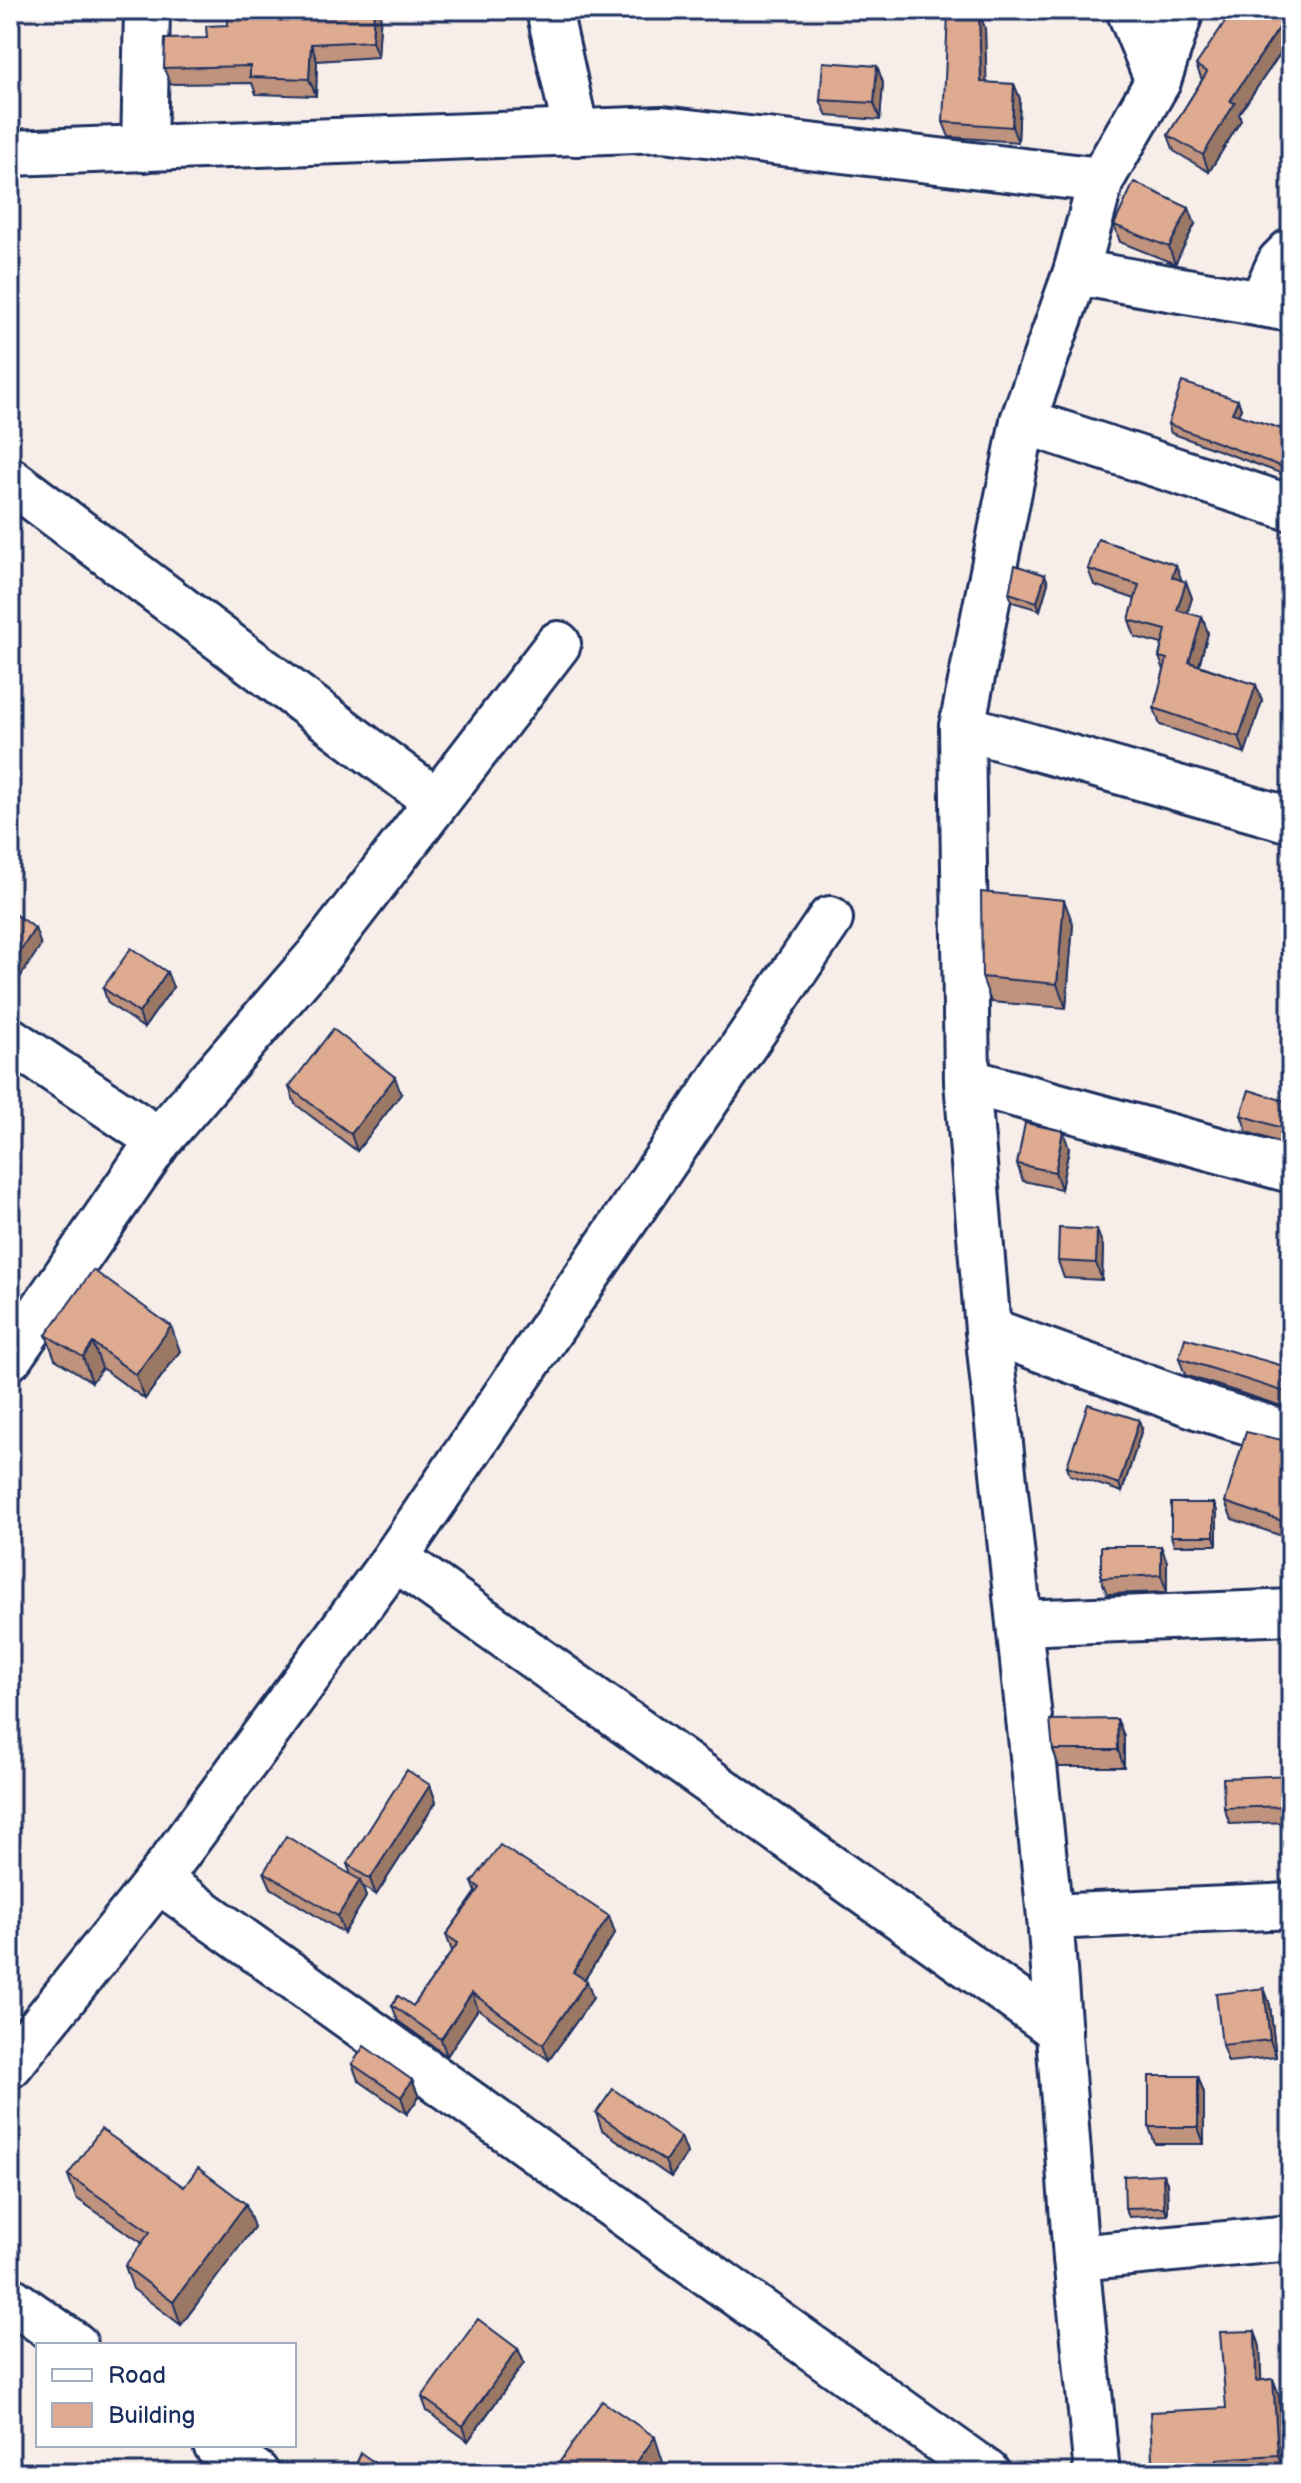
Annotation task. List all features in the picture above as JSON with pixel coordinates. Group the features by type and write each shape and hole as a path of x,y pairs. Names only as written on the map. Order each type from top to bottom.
{"street":[{"path":"144,149 147,10"},
{"path":"549,10 576,133"},
{"path":"1129,10 1158,81"},
{"path":"1097,2473 1076,2258 1050,1917 988,1330 967,1081 962,727 1023,421 1076,272 1101,180 1158,81 1181,10"},
{"path":"10,153 663,129 1101,180"},
{"path":"1076,272 1276,306 1280,262 1291,251"},
{"path":"1023,421 1291,508"},
{"path":"10,480 436,801"},
{"path":"10,1357 159,1140 319,955 558,644"},
{"path":"962,727 1291,820"},
{"path":"12,2057 158,1880 395,1558 830,919"},
{"path":"10,1040 159,1140"},
{"path":"967,1081 1291,1170"},
{"path":"988,1330 1200,1407 1291,1435"},
{"path":"395,1558 1059,2030"},
{"path":"1020,1623 1291,1612"},
{"path":"158,1880 987,2473"},
{"path":"1050,1917 1291,1906"},
{"path":"1076,2258 1291,2238"},
{"path":"10,2299 72,2343"},
{"path":"219,2447 256,2473"}],"building":[{"path":"228,10 374,10 372,41 311,44 309,79 250,77 250,66 164,68 165,39 207,38 206,26 228,25"},
{"path":"1233,10 1291,10 1291,32 1289,35 1279,28 1230,101 1235,103 1203,155 1168,135 1207,72 1196,65"},
{"path":"979,13 981,82 1014,84 1012,127 943,122 948,14"},
{"path":"823,62 877,66 874,103 820,100"},
{"path":"1134,182 1189,208 1169,247 1114,225"},
{"path":"1182,382 1238,400 1232,413 1291,432 1288,469 1168,424"},
{"path":"1098,539 1176,565 1172,577 1186,582 1177,610 1202,617 1189,662 1256,685 1239,737 1154,708 1167,659 1159,657 1166,630 1129,620 1139,585 1088,569"},
{"path":"1015,565 1045,575 1037,602 1009,593"},
{"path":"981,892 1064,900 1057,984 982,977"},
{"path":"10,911 35,928 10,967"},
{"path":"131,948 167,972 139,1013 103,988"},
{"path":"333,1029 395,1077 351,1134 289,1087"},
{"path":"1249,1090 1291,1103 1291,1131 1241,1115"},
{"path":"1025,1123 1063,1131 1055,1172 1017,1164"},
{"path":"1059,1228 1097,1230 1096,1263 1058,1261"},
{"path":"93,1270 171,1326 136,1375 93,1343 83,1357 46,1335"},
{"path":"1185,1338 1287,1367 1283,1382 1291,1384 1291,1394 1179,1358"},
{"path":"1088,1404 1139,1420 1119,1484 1067,1466"},
{"path":"1246,1432 1291,1442 1291,1524 1225,1502"},
{"path":"1171,1503 1214,1503 1214,1536 1171,1536"},
{"path":"1101,1546 1161,1546 1161,1575 1101,1578"},
{"path":"1117,1719 1118,1750 1053,1750 1050,1720"},
{"path":"407,1770 430,1785 370,1879 347,1864"},
{"path":"1291,1775 1291,1806 1224,1808 1223,1778"},
{"path":"286,1836 360,1880 338,1916 264,1872"},
{"path":"500,1845 609,1916 573,1972 587,1981 543,2044 472,1993 441,2039 392,2005 398,1996 413,2006 458,1943 446,1935 480,1888 472,1882"},
{"path":"1264,1988 1270,2040 1222,2045 1216,1994"},
{"path":"364,2046 412,2080 401,2097 352,2064"},
{"path":"1149,2076 1198,2076 1198,2127 1149,2127"},
{"path":"613,2089 681,2137 665,2161 596,2113"},
{"path":"101,2129 184,2187 198,2168 246,2204 173,2302 125,2266 150,2232 68,2175"},
{"path":"1163,2174 1164,2207 1125,2208 1124,2176"},
{"path":"478,2319 518,2349 463,2426 422,2397"},
{"path":"1255,2331 1256,2381 1273,2379 1278,2455 1217,2459 1218,2473 1166,2473 1165,2461 1152,2461 1150,2412 1226,2408 1220,2332"},
{"path":"602,2401 655,2437 629,2473 552,2473"},
{"path":"361,2453 389,2473 352,2473"}]}
